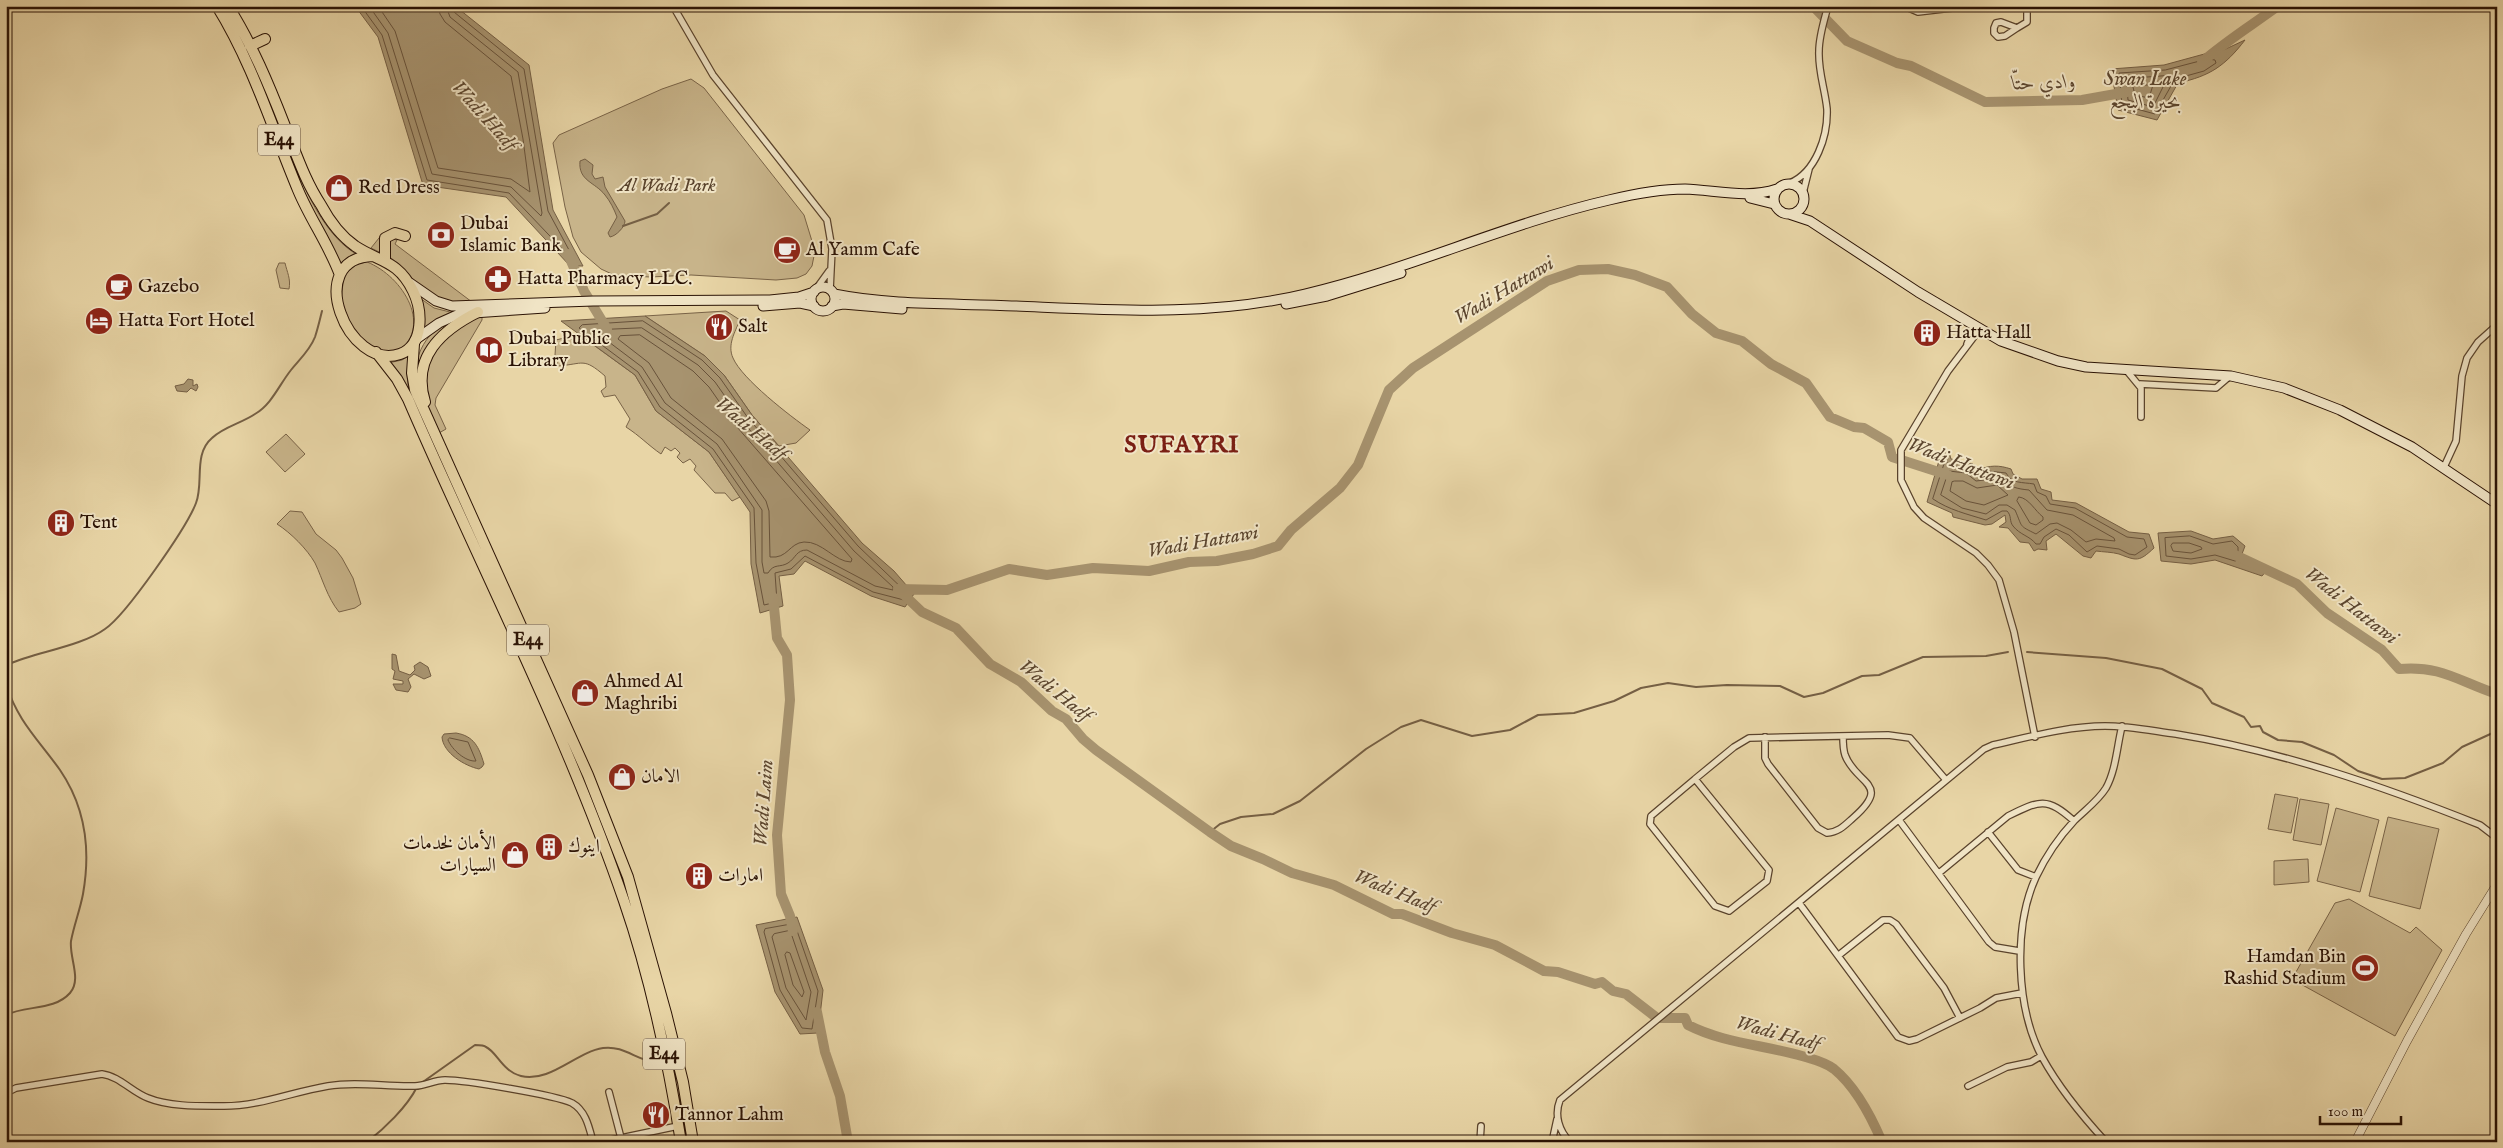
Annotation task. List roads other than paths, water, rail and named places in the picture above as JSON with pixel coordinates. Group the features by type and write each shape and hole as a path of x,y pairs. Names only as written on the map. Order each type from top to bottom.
{"highway":[{"name":"E44","path":"217,6 253,74 298,191 340,275"},
{"name":"E44","path":"228,6 250,46 300,164 321,206 353,245 373,256"},
{"path":"250,46 265,39"},
{"path":"290,168 300,164"},
{"path":"385,260 383,248 385,238 395,232 405,236"},
{"path":"373,256 385,260 397,268 408,281 417,303 419,315 414,342 407,350 392,355 376,352 356,339 343,320 336,294 340,275 357,258 373,256"},
{"path":"430,420 422,389 423,372 429,353 439,337 450,327 478,312"},
{"name":"E44","path":"414,342 412,382 588,775 628,877 662,997 683,1082 693,1142"},
{"name":"E44","path":"376,352 397,379 405,394 553,723 624,901 659,1030 681,1142"},
{"path":"643,966 651,977 656,998 659,1000 662,997"}],"main road":[{"path":"1774,204 1774,194 1780,186 1795,185 1821,228"},
{"path":"594,304 770,300 799,297 822,287 832,292 877,302 1116,311 1206,308 1266,302 1308,294 1418,262 1542,218 1614,198 1678,190 1749,194 1777,189"},
{"path":"408,281 436,301 452,306 566,304 775,306 800,303 814,306 821,310 843,304 877,308 1005,310 1116,316 1212,314 1280,306 1336,294 1541,224 1614,204 1659,196 1690,194 1757,199 1774,204 1780,211 1804,218 1976,328 2001,341 2069,364 2127,371 2231,376 2284,388 2328,405 2412,447 2497,504"},
{"path":"1790,214 1799,210 1803,197"},
{"path":"814,306 812,297 815,290"},
{"path":"832,292 832,306"},
{"path":"414,342 452,316 566,304"}],"street":[{"path":"673,6 713,76 826,220 831,234 832,292"},
{"path":"1803,197 1809,169 1822,144 1826,124 1827,110 1819,54 1821,34 1828,6"},
{"path":"1904,6 1918,12 1968,6"},
{"path":"2017,28 2027,22 2027,6"},
{"path":"1790,184 1809,169"},
{"path":"815,290 831,267"},
{"path":"2444,467 2456,441 2462,376 2468,358 2478,342 2497,325"},
{"path":"1976,328 1967,346 1948,371 1901,450 1901,480 1914,507 1924,518 1976,553 1999,580 2014,632 2035,737"},
{"path":"2127,371 2140,384 2142,390 2141,417"},
{"path":"2140,384 2216,388 2231,376"},
{"path":"2106,1142 2063,1090 2042,1056 2022,993 2019,951 2025,916 2036,878 2074,821 2101,795 2107,786 2112,774 2122,726"},
{"path":"1552,1142 1560,1100 1984,749 2082,728 2122,726 2210,740 2290,759 2356,779 2480,825 2497,838"},
{"path":"1695,780 1769,870 1767,881 1729,910 1715,906 1650,824 1651,816 1744,739 1888,735 1910,738 1946,780"},
{"path":"1765,737 1765,758 1768,764 1818,828 1827,833 1837,832 1868,805 1871,799 1871,789 1846,757 1843,736"},
{"path":"1939,873 2008,816 2040,804 2049,803 2057,806 2074,821"},
{"path":"1899,820 1995,947 2019,951"},
{"path":"1988,832 2018,870 2036,878"},
{"path":"2355,1142 2407,1041 2466,934 2497,884"},
{"path":"1800,902 1898,1037 1903,1040 1917,1038 1960,1018 1996,998 2022,993"},
{"path":"1839,955 1883,920 1890,920 1896,924 1944,988 1960,1018"},
{"path":"1968,1086 2007,1067 2031,1062 2042,1056"},
{"path":"6,1093 16,1088 102,1074 112,1076 141,1095 159,1102 223,1106 267,1102 328,1086 353,1084 417,1086 446,1080 564,1100 573,1104 582,1112 593,1142"},
{"path":"609,1092 622,1138"},
{"path":"1557,1116 1562,1131 1570,1142"},
{"path":"602,1142 678,1126"},
{"path":"1480,1142 1481,1126"}],"water":[{"path":"355,6 455,6 529,65 553,210 583,266 570,266 506,197 423,185 378,37"},
{"name":"Swan Lake بحيرة البجع","path":"2245,40 2231,57 2216,69 2199,77 2178,83 2157,120 2118,110 2111,69 2164,65 2208,53 2215,54"},
{"path":"585,159 593,165 592,174 595,179 603,177 605,187 625,221 622,228 610,237 608,233 617,217 605,195 584,177 580,168 580,161"},
{"path":"645,316 705,356 724,375 752,415 862,543 894,571 914,594 905,607 871,596 805,561 794,574 779,576 783,606 760,613 751,564 750,512 709,452 656,411 635,375 561,321"},
{"path":"188,379 193,380 193,386 197,384 196,391 191,388 187,392 177,391 175,386 184,384"},
{"path":"1943,447 1949,452 1951,459 1973,464 1978,470 1991,466 2002,467 2011,469 2013,474 2022,479 2037,479 2041,489 2051,492 2052,500 2076,503 2129,532 2149,534 2154,548 2138,559 2116,553 2096,551 2091,558 2083,556 2056,534 2046,541 2047,550 2038,549 2034,551 2029,543 2020,542 2008,528 1999,527 2006,522 2005,515 1992,524 1985,525 1953,517 1952,513 1927,502"},
{"path":"2191,531 2213,539 2233,536 2245,546 2242,554 2246,563 2256,564 2267,570 2262,576 2215,560 2191,564 2161,561 2158,533"},
{"path":"392,654 396,655 399,671 410,675 415,670 414,666 420,662 428,667 431,676 424,679 414,674 408,679 411,687 408,692 396,690 393,684 403,684 403,681 393,679 395,671 392,669"},
{"path":"444,734 462,734 475,743 484,764 482,767 479,769 467,765 446,748 442,737"},
{"path":"797,917 823,990 818,1033 800,1034 775,992 756,925"}],"waterway":[{"name":"وادي حتّا","path":"1813,6 1847,41 1897,63 1911,66 1985,102 2082,100 2127,92"},
{"name":"وادي حتّا","path":"2202,62 2278,6"},
{"path":"623,226 657,214 669,203"},
{"name":"Wadi Hadf","path":"568,254 584,291 607,329"},
{"name":"Wadi Hattawi","path":"898,589 947,590 1009,569 1047,575 1093,568 1149,571 1189,562 1217,561 1253,554 1278,546 1291,530 1340,488 1358,465 1389,390 1413,368 1547,281 1579,270 1608,269 1635,275 1667,287 1692,314 1716,333 1742,341 1771,364 1806,383 1830,417 1854,427 1864,428 1888,442 1892,457 1948,475"},
{"path":"6,672 9,664 84,640 105,629 115,621 155,570 190,515 198,495 201,460 206,445 216,434 250,417 266,405 310,346 315,337 322,311"},
{"name":"Wadi Hattawi","path":"2233,554 2297,584 2327,613 2382,650 2399,669 2414,668 2439,672 2497,694"},
{"name":"Wadi Hadf","path":"901,592 922,612 956,628 990,664 1021,682 1052,711 1066,719 1083,739 1096,750 1231,846 1292,873 1334,885 1393,914 1402,914 1452,933 1495,945 1544,971 1558,972 1595,984 1602,982 1613,991 1626,994 1657,1018 1685,1018 1688,1025 1715,1036 1788,1052 1827,1064 1842,1076 1856,1093 1868,1112 1882,1142"},
{"name":"Wadi Laim","path":"773,597 777,638 787,655 790,700 777,835 781,894 790,916 793,931"},
{"path":"1210,832 1220,824 1241,817 1273,814 1300,801 1366,749 1401,727 1421,720 1472,736 1510,730 1538,715 1574,713 1614,701 1641,688 1668,683 1696,687 1727,685 1780,686 1804,697 1823,693 1862,676 1879,675 1923,657 1986,656 2008,652"},
{"path":"2027,652 2106,658 2162,669 2202,689 2212,703 2244,717 2251,727 2260,726 2263,732 2278,740 2302,742 2334,755 2358,771 2382,779 2405,778 2443,763 2462,747 2497,731"},
{"path":"6,684 16,709 29,730 69,784 81,814 86,845 83,894 71,941 75,975 73,987 70,993 56,1003 6,1015"},
{"name":"Wadi Laim","path":"817,1012 825,1052 840,1096 848,1142"},
{"path":"420,1084 475,1045 490,1049 504,1066 514,1074 521,1076 532,1077 542,1075 583,1055 603,1048 618,1049 657,1062"},
{"path":"367,1142 395,1117 413,1095 417,1087"}],"place":[{"name":"Red Dress","path":"339,188"},
{"name":"Dubai Islamic Bank","path":"441,235"},
{"name":"Al Yamm Cafe","path":"787,250"},
{"name":"Hatta Pharmacy LLC.","path":"498,279"},
{"name":"Gazebo","path":"119,287"},
{"name":"Hatta Fort Hotel","path":"99,321"},
{"name":"Salt","path":"719,327"},
{"name":"Hatta Hall","path":"1927,333"},
{"name":"Dubai Public Library","path":"489,350"},
{"name":"Tent","path":"61,523"},
{"name":"Ahmed Al Maghribi","path":"585,693"},
{"name":"الامان","path":"622,777"},
{"name":"اينوك","path":"549,847"},
{"name":"الأمان لخدمات السيارات","path":"515,855"},
{"name":"امارات","path":"699,876"},
{"name":"Hamdan Bin Rashid Stadium","path":"2365,968"},
{"name":"Tannor Lahm","path":"656,1115"}],"district":[{"name":"SUFAYRI","path":"1182,445"}],"park label":[{"name":"Al Wadi Park","path":"667,186"}]}
